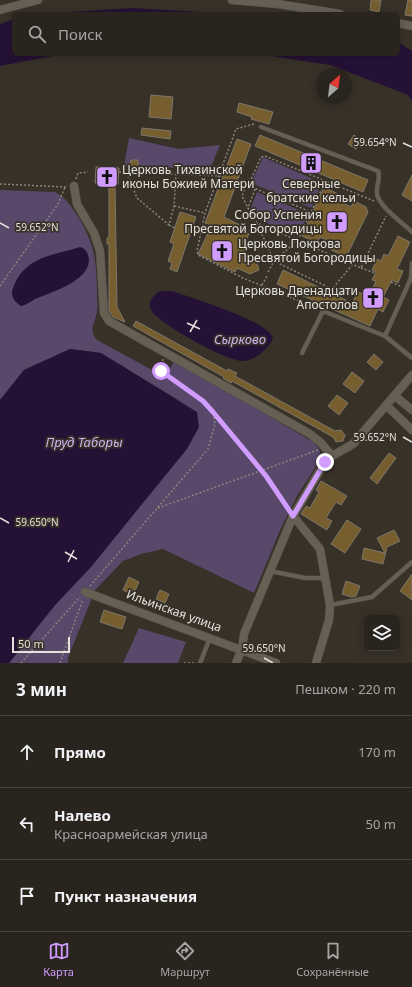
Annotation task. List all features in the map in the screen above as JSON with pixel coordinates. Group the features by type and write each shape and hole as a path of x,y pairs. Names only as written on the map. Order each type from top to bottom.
{"street":[{"path":"0,10 38,0"},
{"path":"232,0 278,4 328,12"},
{"path":"400,23 412,26"},
{"path":"74,186 77,204 94,233 100,251 104,313 109,321 310,434 326,448 332,456"},
{"path":"236,663 242,649 244,634 293,516 320,470 332,456 353,444 412,375"},
{"path":"395,396 412,410"},
{"path":"386,405 412,430"},
{"path":"293,516 320,549 330,605 329,620 316,663"},
{"name":"Ильинская улица","path":"85,592 210,637 276,663"}],"lane":[{"path":"261,127 374,168 378,171 380,176 377,192 378,200 412,232"},
{"path":"385,336 411,278 412,263"},
{"path":"302,353 323,311 385,336 412,358"},
{"path":"330,605 372,597 412,562"},
{"path":"270,571 305,578 325,578"},
{"path":"200,663 210,637"}],"path":[{"path":"254,124 236,129 205,213 197,251 198,255 203,260 323,311"},
{"path":"353,264 332,289 274,261 257,222 242,196 263,156 368,200 378,200"},
{"path":"78,173 88,172"},
{"path":"119,172 223,176"},
{"path":"127,172 137,198 169,225 175,228"},
{"path":"169,225 174,206 176,174"},
{"path":"237,181 311,212"},
{"path":"268,272 274,261 298,240 325,182"},
{"path":"0,184 65,187 74,186"},
{"path":"0,286 58,204 65,187"},
{"path":"248,208 255,189"},
{"path":"174,206 205,213"},
{"path":"361,268 389,211"},
{"path":"257,222 375,273"},
{"path":"262,285 267,276"},
{"path":"391,282 406,289"},
{"path":"165,352 161,371 203,401 261,470 293,516"},
{"path":"21,663 85,592 208,449 215,424 213,412"},
{"path":"158,508 326,448"},
{"path":"60,663 85,592"},
{"path":"184,663 196,663"}],"shaded area":[{"path":"129,138 179,149 220,145 210,169 124,166"},
{"path":"263,157 322,183 311,208 251,183"},
{"path":"0,190 55,192 66,200 79,218 94,253 97,280 97,312 93,333 97,340 165,377 175,360 313,442 321,454 320,460 297,496 281,528 254,593 163,549 141,554 123,561 95,590 68,658 68,663 9,663 55,605 90,568 124,526 178,400 101,353 70,349 24,370 0,400"},
{"path":"257,192 308,214 298,237 260,220 251,208"},
{"path":"139,628 186,642 178,663 123,663"}],"water":[{"path":"133,8 201,12 68,12"},
{"path":"12,20 12,56 52,56 0,66 0,24"},
{"path":"400,43 412,51 412,101 408,95 352,73 352,68 338,68 330,65 271,56 400,56"},
{"path":"80,247 87,252 89,264 79,278 60,289 35,299 23,306 16,302 12,296 13,288 18,277 25,269 32,263 50,255"},
{"name":"Сырково","path":"160,291 172,291 228,311 258,324 268,331 273,338 265,350 251,359 242,361 222,355 177,331 154,314 150,308 150,303 152,298"},
{"name":"Пруд Таборы","path":"70,349 101,353 197,412 199,427 187,449 90,568 55,605 9,663 0,663 0,400 24,370"}],"building":[{"path":"371,0 381,0 379,12 370,10"},
{"path":"408,0 412,0 412,16 405,15"},
{"path":"151,95 173,97 171,119 149,117"},
{"path":"239,103 273,112 269,124 251,119 252,117 237,112"},
{"path":"142,128 171,131 170,139 141,135"},
{"name":"Северные братские кельи","path":"260,135 368,180 363,192 255,146"},
{"path":"354,135 362,141 356,149 348,144"},
{"path":"237,139 251,144 224,217 240,225 238,229 249,234 243,246 247,248 244,254 256,260 259,270 250,274 237,268 235,272 198,254 212,225 205,223"},
{"path":"131,160 138,160 138,167 130,167"},
{"path":"96,167 119,168 118,184 115,184 117,307 125,322 113,317 109,311 109,244 107,244 107,238 109,238 109,183 95,183"},
{"path":"412,175 412,201 402,195"},
{"name":"Собор Успения Пресвятой Богородицы","path":"324,187 340,195 337,200 351,207 354,201 366,207 368,212 348,253 343,255 331,250 334,244 320,237 317,243 302,236"},
{"path":"180,212 196,217 177,272 170,269 172,263 168,261 174,244 170,242"},
{"path":"398,236 410,242 397,269 403,271 398,283 392,280 383,297 389,300 383,312 378,309 370,326 277,284 283,270 352,303 358,292 365,295 366,293 370,295 376,281 372,280 376,272 372,270 377,259 381,261 384,254 388,256"},
{"path":"136,321 227,371 228,369 237,373 235,376 335,431 341,430 345,435 343,441 336,442 333,437 232,381 231,383 223,378 224,377 133,326"},
{"path":"374,354 383,362 376,370 367,362"},
{"path":"352,372 364,381 355,393 343,384"},
{"path":"337,395 348,403 339,415 328,406"},
{"path":"389,453 396,458 377,484 370,478"},
{"path":"321,481 347,496 341,505 336,502 326,518 332,521 327,530 301,514 306,506 310,508 319,492 316,490"},
{"path":"347,520 361,529 345,553 331,544"},
{"path":"394,530 400,541 387,547 383,564 362,559 364,548 385,553 377,538"},
{"path":"412,574 412,600 400,591"},
{"path":"129,577 139,582 133,595 123,590"},
{"path":"346,581 360,586 356,596 351,597 342,594"},
{"path":"160,590 169,594 165,603 156,599"},
{"path":"104,610 126,617 122,629 100,622"}],"place":[{"name":"Северные братские кельи","path":"311,163"},
{"name":"Церковь Тихвинской иконы Божией Матери","path":"107,177"},
{"name":"Собор Успения Пресвятой Богородицы","path":"337,222"},
{"name":"Церковь Покрова Пресвятой Богородицы","path":"222,251"},
{"name":"Церковь Двенадцати Апостолов","path":"373,298"}],"route":[{"path":"161,371 203,401 266,476 293,516 325,462"}]}
